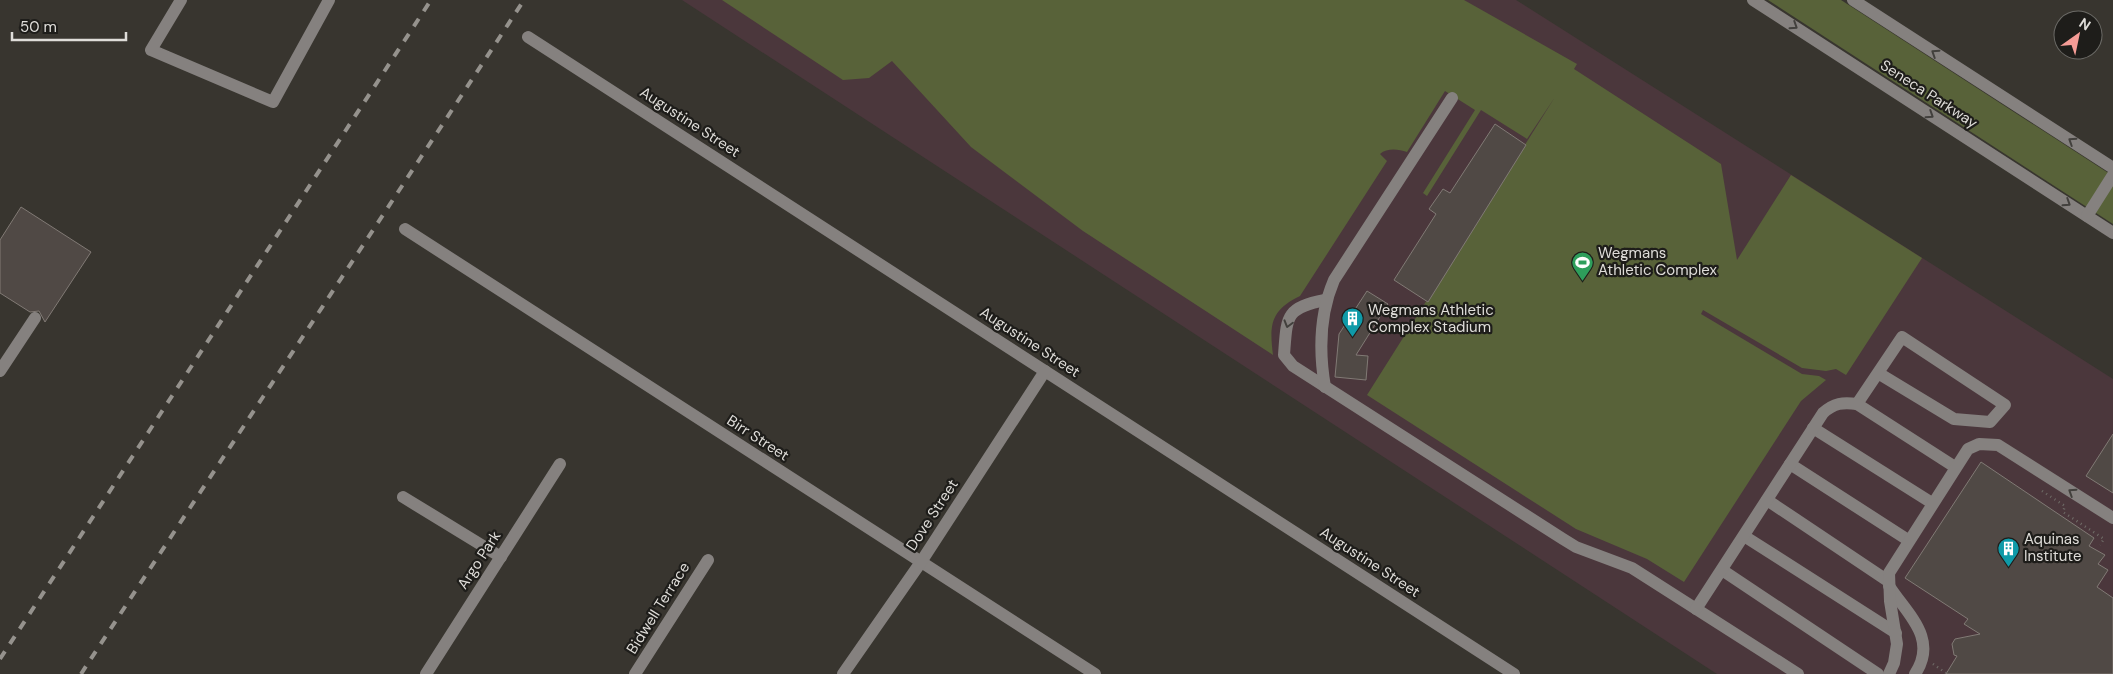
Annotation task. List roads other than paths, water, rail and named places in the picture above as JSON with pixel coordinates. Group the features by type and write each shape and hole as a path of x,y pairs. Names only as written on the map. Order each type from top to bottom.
{"street":[{"path":"182,0 151,50 273,102 329,0"},
{"name":"Seneca Parkway","path":"1753,0 2113,233"},
{"path":"1853,0 2113,168"},
{"name":"Augustine Street","path":"528,37 1514,674"},
{"path":"1325,387 1321,366 1326,300 1334,280 1452,98"},
{"path":"2087,216 2113,175"},
{"name":"Birr Street","path":"405,229 1095,674"},
{"path":"1326,300 1305,304 1294,310 1288,319 1284,355 1293,366 1576,547 1632,568 1798,674"},
{"path":"0,372 34,318"},
{"path":"1857,404 1902,337 2005,405 1990,422 1954,419 1878,373"},
{"name":"Dove Street","path":"843,674 921,562 1044,371"},
{"path":"1696,609 1813,428 1831,406 1844,402 1857,404 1955,468"},
{"path":"1813,428 1932,503"},
{"path":"1889,674 1896,652 1896,633 1888,583 1892,565 1968,449 1979,444 1998,446 2113,518"},
{"name":"Argo Park","path":"426,674 560,464"},
{"path":"1790,464 1908,540"},
{"path":"403,497 501,557"},
{"path":"1767,500 1888,583 1902,606 1918,623 1922,638 1922,658 1915,674"},
{"path":"1744,536 1896,633"},
{"name":"Bidwell Terrace","path":"635,674 708,560"},
{"path":"1722,570 1878,674"}],"railway":[{"path":"0,659 431,0"},
{"path":"81,674 524,0"}],"place":[{"name":"Wegmans Athletic Complex","path":"1582,281"},
{"name":"Wegmans Athletic Complex Stadium","path":"1352,338"},
{"name":"Aquinas Institute","path":"2008,567"}]}
